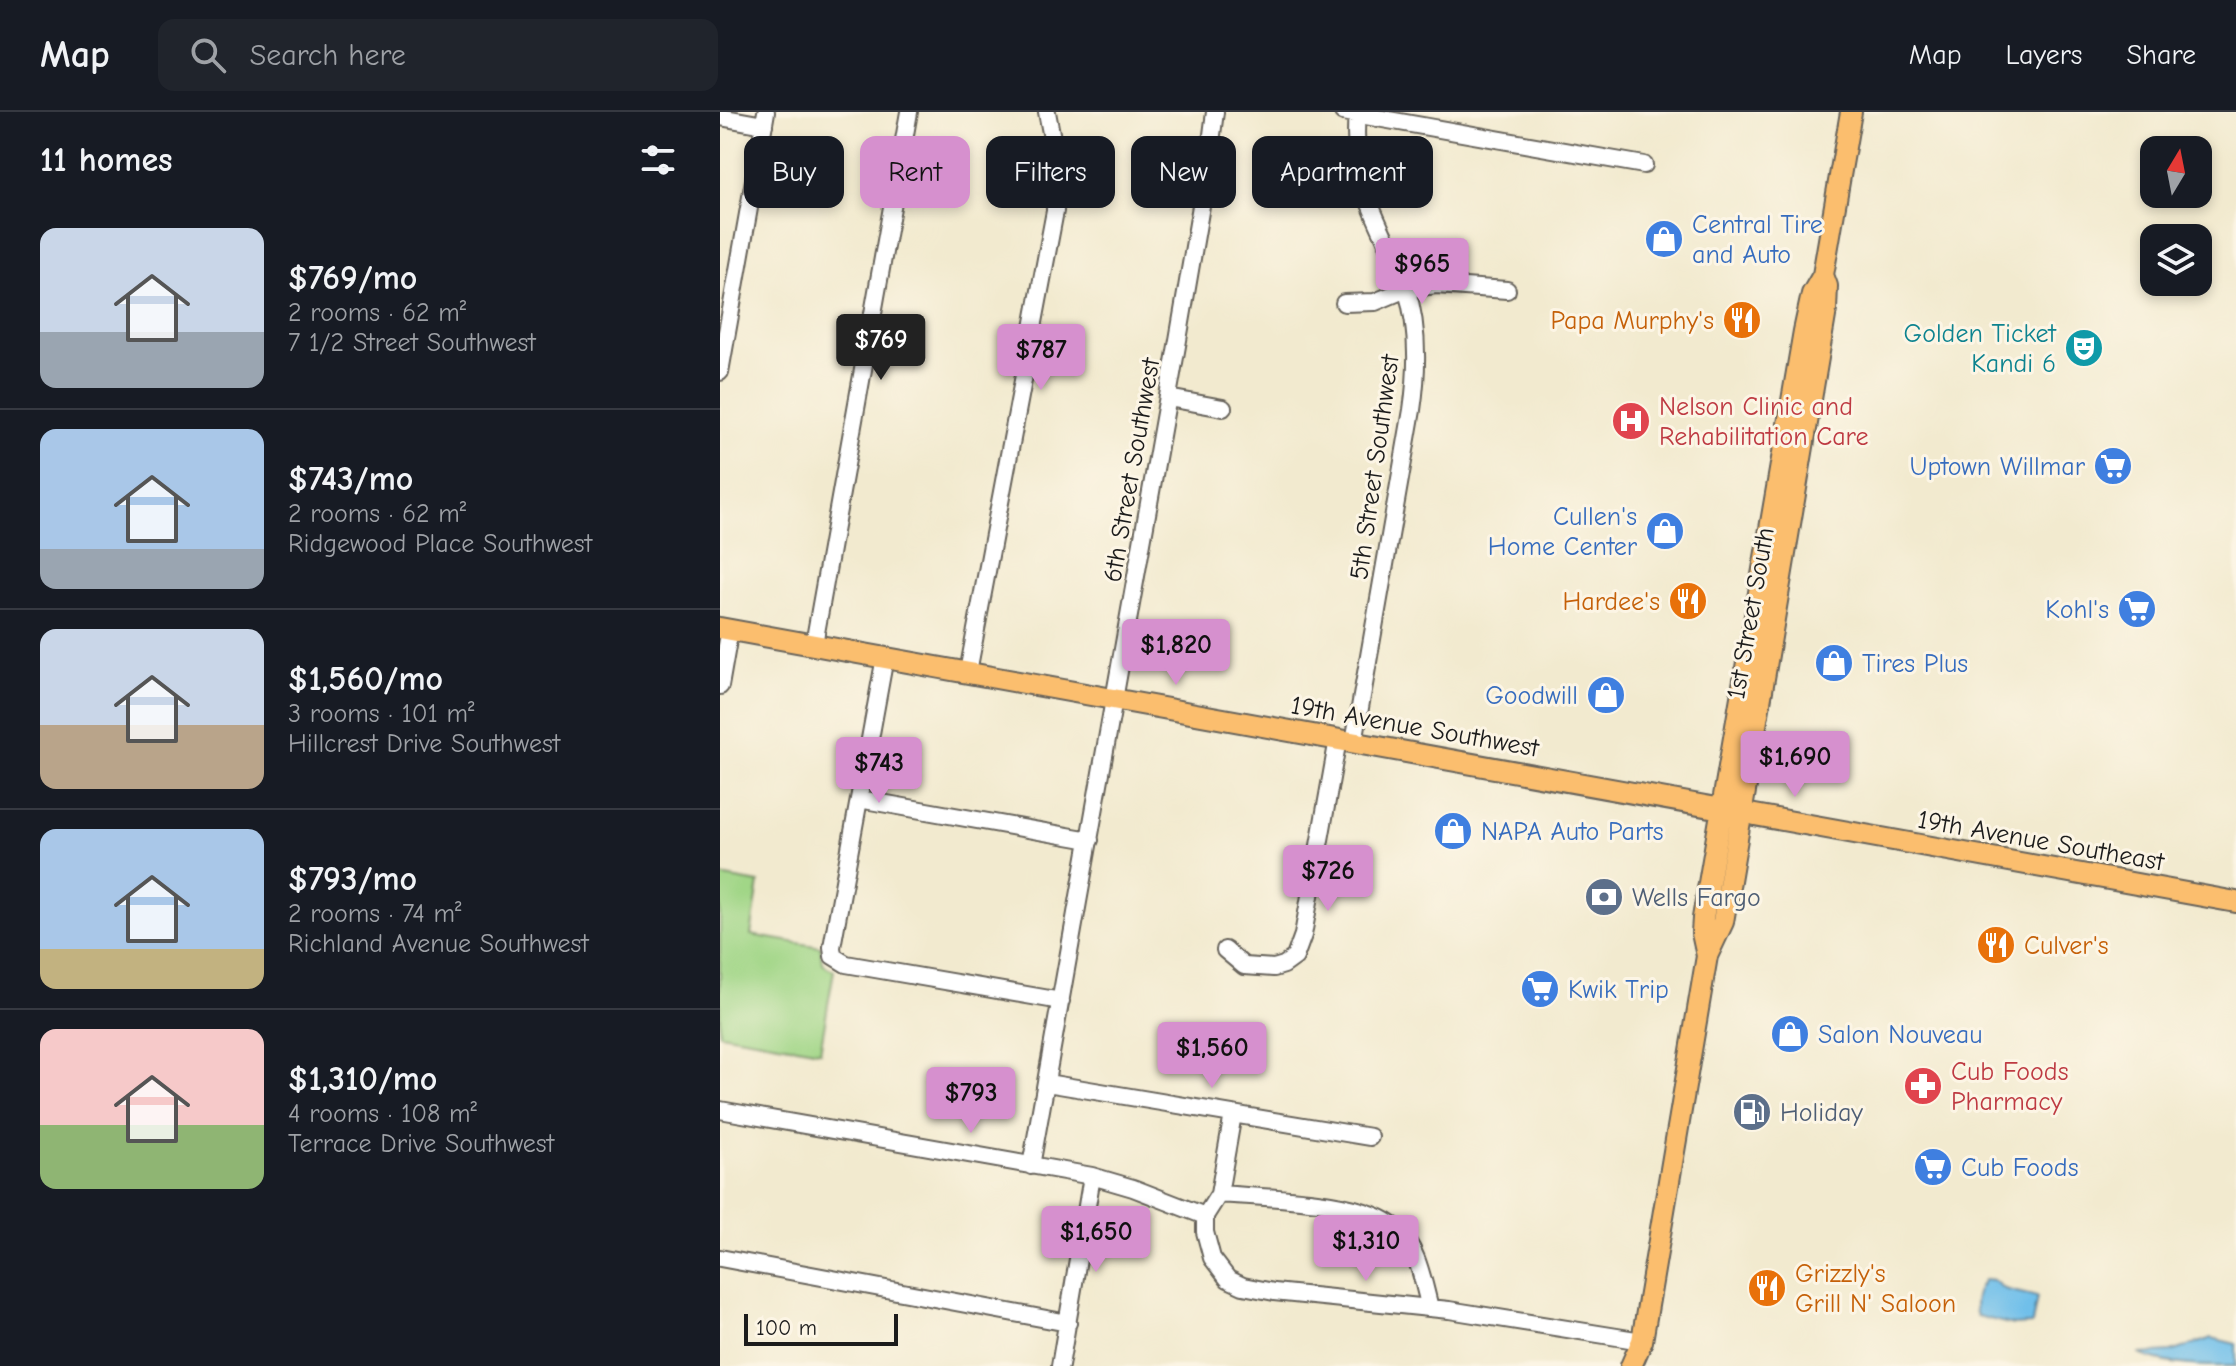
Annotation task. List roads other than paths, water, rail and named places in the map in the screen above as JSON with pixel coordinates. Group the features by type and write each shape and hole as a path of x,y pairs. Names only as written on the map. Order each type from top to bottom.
{"main road":[{"name":"1st Street South","path":"1631,1366 1642,1341 1707,956 1723,922 1732,810 1826,310 1827,286 1823,275 1851,112"},
{"name":"19th Avenue Southwest","path":"725,628 1732,810"},
{"name":"19th Avenue Southeast","path":"1732,810 2236,902"},
{"name":"1st Street South","path":"1642,1341 1646,1366"}],"street":[{"path":"814,644 909,112"},
{"path":"968,672 1055,211 1055,154 1047,112"},
{"name":"6th Street Southwest","path":"1031,1166 1168,398 1215,112"},
{"path":"1352,113 1644,165"},
{"name":"5th Street Southwest","path":"1225,950 1244,966 1263,969 1284,965 1298,954 1346,741 1415,386 1415,333 1406,289 1362,187 1352,113"},
{"path":"720,117 765,118 720,372"},
{"path":"1344,303 1375,302 1406,289 1451,284 1507,290"},
{"path":"1168,398 1223,408"},
{"path":"720,686 725,628"},
{"path":"885,657 832,947 835,959 846,964 1061,1001"},
{"path":"859,799 1090,840"},
{"path":"1047,1083 1370,1137"},
{"path":"720,1110 1092,1176 1205,1216"},
{"path":"1233,1114 1219,1194 1205,1216 1205,1232 1212,1258 1228,1279 1243,1286 1372,1304 1430,1308 1642,1341"},
{"path":"1060,1366 1092,1176"},
{"path":"1219,1194 1342,1206 1385,1220 1399,1230 1410,1247 1430,1308"},
{"path":"720,1258 1068,1323"}],"water":[{"path":"1985,1279 1993,1280 2004,1289 2037,1297 2032,1324 2013,1325 1977,1316 1976,1297"},
{"path":"2212,1338 2236,1344 2236,1366 2174,1363 2139,1354 2171,1352"}],"place":[{"name":"Central Tire and Auto","path":"1664,239"},
{"name":"Papa Murphy's","path":"1742,320"},
{"name":"Golden Ticket Kandi 6","path":"2084,348"},
{"name":"Nelson Clinic and Rehabilitation Care","path":"1631,421"},
{"name":"Uptown Willmar","path":"2113,466"},
{"name":"Cullen's Home Center","path":"1665,531"},
{"name":"Hardee's","path":"1688,601"},
{"name":"Kohl's","path":"2137,609"},
{"name":"Tires Plus","path":"1834,663"},
{"name":"Goodwill","path":"1606,695"},
{"name":"NAPA Auto Parts","path":"1453,831"},
{"name":"Wells Fargo","path":"1604,897"},
{"name":"Culver's","path":"1996,945"},
{"name":"Kwik Trip","path":"1540,989"},
{"name":"Salon Nouveau","path":"1790,1034"},
{"name":"Cub Foods Pharmacy","path":"1923,1086"},
{"name":"Holiday","path":"1752,1112"},
{"name":"Cub Foods","path":"1933,1167"},
{"name":"Grizzly's Grill N' Saloon","path":"1767,1288"}]}
